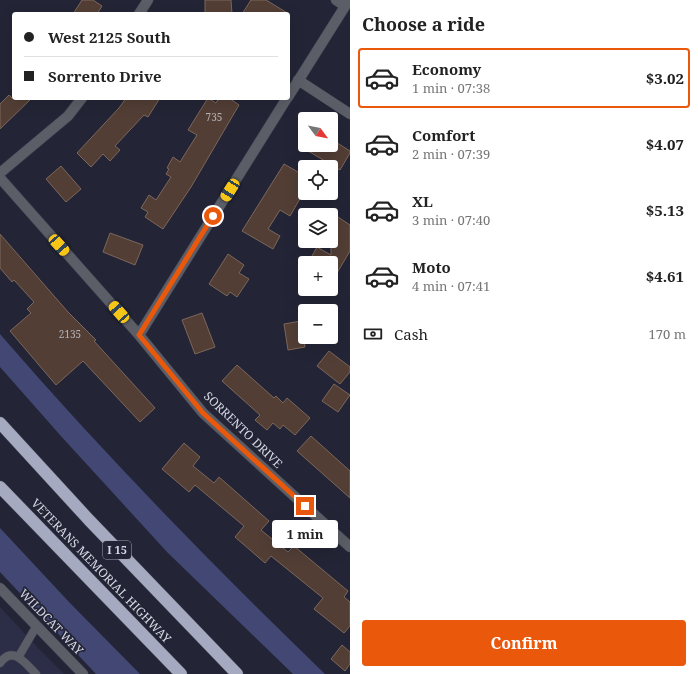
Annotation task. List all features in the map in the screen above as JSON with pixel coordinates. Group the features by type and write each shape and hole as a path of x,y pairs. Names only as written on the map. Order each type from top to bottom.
{"highway":[{"name":"I 15","path":"0,423 89,520 237,674"},
{"name":"VETERANS MEMORIAL HIGHWAY","path":"0,487 181,674"}],"street":[{"path":"140,12 148,0"},
{"path":"290,94 347,3 336,0"},
{"path":"298,80 350,114"},
{"path":"0,173 68,116 80,100"},
{"path":"139,335 286,100"},
{"name":"SORRENTO DRIVE","path":"0,178 139,335 203,413 350,547"},
{"name":"WILDCAT WAY","path":"0,588 83,674"}],"lane":[{"path":"18,656 36,627"},
{"path":"0,664 3,658 8,655 18,656 36,674"}],"shaded area":[{"path":"0,334 78,422 159,508 241,592 325,674 293,674 167,552 0,367"},
{"path":"0,528 69,602 140,674 96,674 0,572"},
{"path":"0,607 39,649 64,674 0,674"}],"building":[{"path":"82,0 93,0 102,6 98,12 74,12"},
{"path":"205,0 231,0 232,12 205,12"},
{"path":"251,0 266,0 286,12 243,12"},
{"path":"9,95 12,100 30,100 0,129 0,104"},
{"path":"125,100 159,100 148,117 144,115 115,146 120,150 110,161 103,154 91,167 77,153"},
{"path":"207,100 211,100 216,103 218,100 232,100 239,105 191,187 163,229 145,217 148,212 141,208 149,195 156,200 171,177 166,174 169,169 167,168 173,157 180,162 197,135 188,130"},
{"path":"338,143 350,151 340,170 338,169 338,160 323,160 310,152 338,152"},
{"path":"284,164 298,172 298,200 299,200 290,216 280,210 268,229 280,236 273,249 242,231"},
{"path":"61,166 81,189 66,202 46,179"},
{"path":"338,217 350,225 350,251 338,271 338,256 312,256 316,248 331,255 331,248 338,248"},
{"path":"110,233 143,245 135,265 103,252"},
{"path":"0,234 155,408 140,422 83,361 56,385 10,331 31,313 27,309 34,302 14,280 12,282 0,268"},
{"path":"228,254 244,265 239,273 249,279 237,297 230,292 227,296 209,284"},
{"path":"202,313 215,347 195,354 182,320"},
{"path":"298,322 298,344 305,344 305,347 288,350 284,324"},
{"path":"329,351 350,367 350,372 340,384 317,366"},
{"path":"237,365 274,398 276,396 283,403 287,398 310,418 295,435 283,425 280,429 273,423 267,430 255,420 260,415 222,381"},
{"path":"334,384 350,395 338,412 322,401"},
{"path":"311,436 350,471 350,498 297,451"},
{"path":"184,443 200,457 193,466 214,483 219,477 269,521 261,530 288,552 294,546 348,591 344,597 350,602 350,626 344,633 314,609 323,598 271,556 265,563 235,537 244,526 195,485 189,492 162,469"},
{"path":"342,645 350,652 350,664 345,671 331,659"}],"route":[{"path":"213,216 139,335 203,413 305,506"}]}
